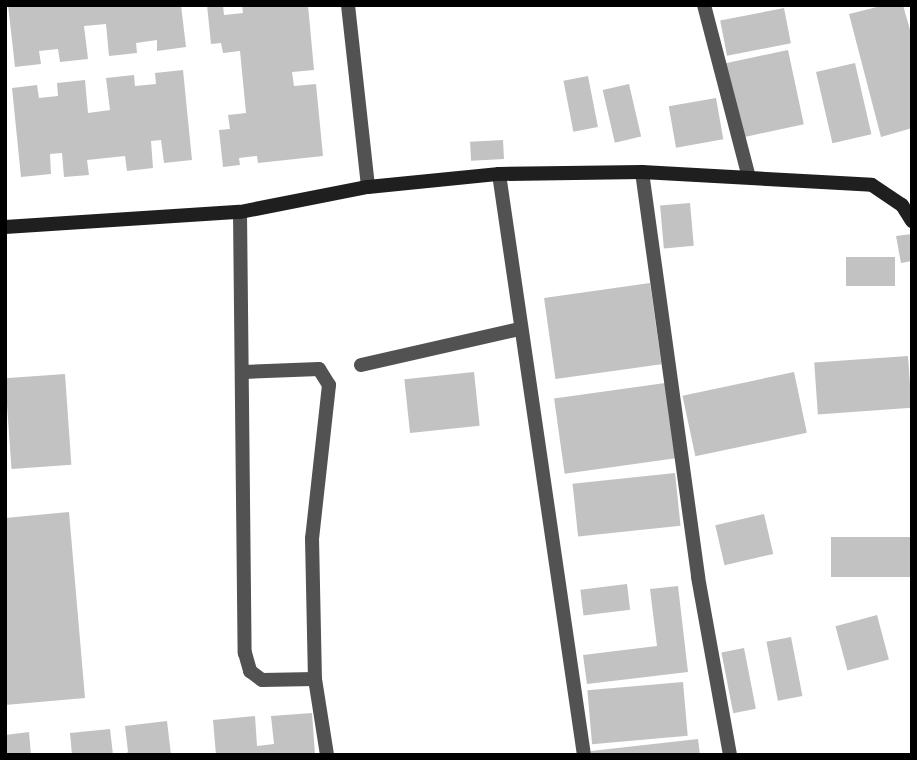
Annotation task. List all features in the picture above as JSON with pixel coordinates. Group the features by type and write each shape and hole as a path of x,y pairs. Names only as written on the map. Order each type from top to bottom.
{"street":[{"path":"348,5 368,187"},
{"path":"704,5 748,174"},
{"path":"642,172 698,576 730,755"},
{"path":"5,228 240,212 368,187 499,174 642,172 748,174 872,185 902,205 912,221"},
{"path":"499,174 519,329 584,755"},
{"path":"240,212 244,372 245,653 250,671 262,680 315,679"},
{"path":"361,365 519,329"},
{"path":"244,372 319,369 329,385 312,538 315,679 327,755"}],"building":[{"path":"8,5 181,5 186,47 157,51 157,40 136,43 137,53 109,56 106,24 84,26 88,59 60,62 58,49 39,51 41,64 15,67"},
{"path":"207,5 223,5 224,15 243,13 242,5 308,5 314,70 292,72 294,86 316,84 323,156 258,163 257,156 239,158 240,165 223,167 219,130 230,129 228,115 246,113 240,51 223,53 221,43 211,44"},
{"path":"885,5 903,5 912,37 912,128 881,137 849,14"},
{"path":"784,8 791,43 727,56 720,20"},
{"path":"788,50 804,124 741,138 725,63"},
{"path":"855,63 871,134 832,143 816,72"},
{"path":"183,70 192,160 164,163 161,140 151,141 153,168 127,171 125,156 87,160 89,175 64,177 62,153 50,154 51,174 21,177 12,88 37,85 39,98 58,96 57,83 85,80 88,113 110,110 106,78 134,75 135,86 156,84 155,73"},
{"path":"588,76 598,127 573,132 563,81"},
{"path":"629,84 641,137 615,143 603,90"},
{"path":"716,98 723,139 676,148 669,106"},
{"path":"503,140 504,159 471,161 470,142"},
{"path":"690,203 694,246 664,248 660,206"},
{"path":"912,234 912,261 901,263 896,236"},
{"path":"846,257 895,257 895,286 846,286"},
{"path":"650,283 661,364 555,379 544,298"},
{"path":"908,356 912,408 818,414 814,363"},
{"path":"474,372 480,426 410,433 404,379"},
{"path":"794,372 807,433 695,456 682,396"},
{"path":"65,374 71,465 11,469 5,378"},
{"path":"665,383 676,458 565,474 554,399"},
{"path":"675,473 681,526 578,536 573,484"},
{"path":"69,512 85,698 5,705 5,518"},
{"path":"764,514 773,554 725,565 715,525"},
{"path":"831,537 912,537 912,577 831,577"},
{"path":"627,584 630,610 584,616 580,590"},
{"path":"678,586 688,672 587,684 583,655 657,646 650,589"},
{"path":"877,615 889,659 847,671 835,626"},
{"path":"791,637 802,696 778,701 766,642"},
{"path":"744,648 756,709 733,713 721,652"},
{"path":"683,682 688,736 592,744 587,690"},
{"path":"312,713 315,755 216,755 213,720 255,716 257,746 274,744 271,716"},
{"path":"167,721 171,755 123,755 128,752 125,726"},
{"path":"110,729 113,755 72,755 70,733"},
{"path":"29,732 31,755 5,755 5,735"},
{"path":"698,739 700,755 591,755 591,751"}]}
